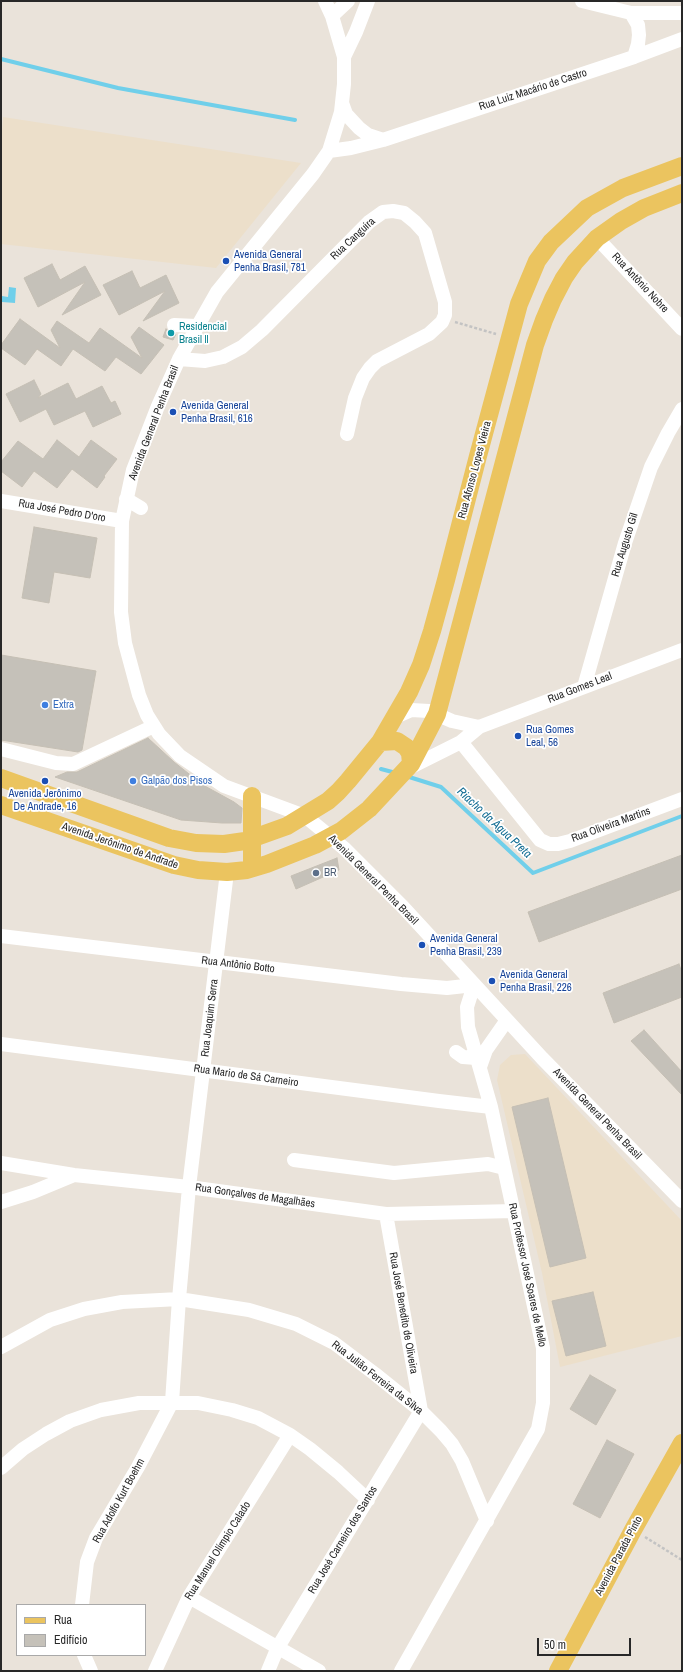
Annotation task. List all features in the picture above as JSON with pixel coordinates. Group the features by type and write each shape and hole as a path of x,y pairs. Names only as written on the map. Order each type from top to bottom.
{"main road":[{"name":"Rua Afonso Lopes Vieira","path":"305,816 328,801 343,787 380,742 409,692 421,665 432,631 519,304 537,261 552,242 587,208 624,188 682,166"},
{"path":"331,837 368,810 409,766 437,714 538,339 544,320 564,278 575,262 597,238 621,221 644,208 682,193"},
{"path":"380,742 397,742 406,747 410,753 409,766"},
{"path":"1,778 169,838 196,843 224,844 251,839 287,826 305,816"},
{"path":"252,796 252,868"},
{"name":"Avenida Jerônimo de Andrade","path":"1,805 174,865 198,870 228,872 252,868 288,856 331,837"},
{"path":"84,834 81,827 83,820 88,814 96,812"},
{"name":"Avenida Parada Pinto","path":"558,1671 633,1530 682,1443"}],"street":[{"name":"Avenida General Penha Brasil","path":"324,1 332,16 344,57 344,84 341,112 329,150 313,174 217,292 196,326 158,406 133,470 122,521 121,612 125,643 139,695 147,715 159,734 180,756 224,786 305,816 345,849 402,907 542,1058 682,1201"},
{"path":"332,16 348,1"},
{"path":"344,57 368,1"},
{"path":"582,1 631,13 682,13"},
{"path":"631,13 638,25 639,35 634,57"},
{"name":"Rua Luiz Macário de Castro","path":"329,150 351,148 383,140 634,57 682,39"},
{"path":"342,103 346,114 359,128 368,135 383,140"},
{"name":"Rua Canguira","path":"179,359 205,360 223,357 242,347 262,330 369,222 383,212 393,210 404,213 425,233 445,302 445,315 442,322"},
{"name":"Rua Antônio Nobre","path":"597,238 682,329"},
{"path":"346,434 355,398 363,378 370,368 377,361 429,334 442,322"},
{"path":"174,325 196,326"},
{"name":"Rua Augusto Gil","path":"584,687 625,543 651,467 682,409"},
{"path":"126,499 141,508"},
{"name":"Rua José Pedro D'oro","path":"1,501 122,521"},
{"name":"Rua Gomes Leal","path":"409,766 461,742 479,727 682,650"},
{"path":"393,718 411,710 429,710 452,721 479,727"},
{"path":"1,749 56,763 74,764 154,726"},
{"name":"Rua Oliveira Martins","path":"461,742 540,840 549,844 558,844 570,841 682,799"},
{"name":"Rua Joaquim Serra","path":"172,1402 179,1299 190,1188 228,872"},
{"name":"Rua Antônio Botto","path":"1,936 217,963 439,988 474,984"},
{"name":"Rua Professor José Soares de Mello","path":"474,984 467,1007 468,1027 491,1106 543,1348 543,1403 538,1429 487,1521"},
{"path":"477,1058 486,1050 507,1020"},
{"name":"Rua Mario de Sá Carneiro","path":"1,1044 439,1102 491,1106"},
{"path":"294,1160 394,1173 503,1162"},
{"path":"1,1163 74,1175"},
{"name":"Rua Gonçalves de Magalhães","path":"1,1202 33,1192 74,1175 190,1188 386,1214 514,1211"},
{"name":"Rua José Benedito de Oliveira","path":"386,1214 421,1411"},
{"name":"Rua Julião Ferreira da Silva","path":"1,1346 50,1320 84,1309 122,1302 179,1299 249,1310 296,1324 334,1343 421,1411 441,1430 452,1444 462,1461 487,1521"},
{"name":"Rua Adolfo Kurt Boehm","path":"82,1604 87,1562 96,1538 138,1467 172,1402"},
{"path":"1,1468 22,1449 70,1421 101,1410 139,1403 198,1402 258,1418 290,1435 338,1472 368,1500"},
{"name":"Rua José Carneiro dos Santos","path":"268,1671 278,1647 421,1411"},
{"name":"Rua Manuel Olímpio Calado","path":"155,1671 189,1597 290,1435"},
{"path":"401,1671 487,1521"},
{"path":"189,1597 319,1671"},
{"path":"84,1656 91,1671"}],"path":[{"path":"442,322 449,321 509,339"},
{"path":"633,1530 682,1560"}],"shaded area":[{"path":"3,117 301,163 216,268 1,244 1,145"},
{"path":"525,1054 682,1221 682,1336 560,1367 542,1273 497,1080 500,1065 511,1055"}],"water":[{"path":"9,287 16,288 15,303 2,302 2,296 8,297"}],"building":[{"path":"52,264 60,280 85,266 101,295 62,315 85,282 38,307 24,278"},
{"path":"132,271 140,288 166,275 179,303 143,321 165,291 119,315 103,285"},
{"path":"20,319 60,348 51,330 57,321 89,343 100,328 142,358 131,337 139,327 164,345 141,374 116,357 105,371 73,349 61,366 37,349 25,365 1,348 1,345"},
{"name":"Residencial Brasil ll","path":"166,329 176,334 173,340 163,337"},
{"path":"34,380 41,394 38,398 68,383 76,399 102,386 111,403 115,401 121,414 93,427 85,411 54,425 46,409 20,422 6,394"},
{"path":"57,440 79,457 91,440 117,459 97,488 72,469 57,488 34,471 22,487 1,471 1,462 18,441 43,459"},
{"path":"34,527 97,538 90,578 54,572 49,603 22,598"},
{"name":"Extra","path":"1,655 96,671 82,750 78,752 1,740"},
{"name":"Galpão dos Pisos","path":"148,738 174,762 203,785 242,808 241,823 181,820 55,777 67,772 77,772"},
{"path":"682,855 682,889 539,942 528,912"},
{"name":"BR","path":"337,858 339,870 296,889 291,876"},
{"path":"679,964 682,973 682,997 614,1023 603,993"},
{"path":"644,1030 682,1072 682,1095 631,1041"},
{"path":"548,1098 586,1258 550,1267 512,1107"},
{"path":"593,1292 606,1346 566,1356 552,1301"},
{"path":"590,1375 616,1390 596,1425 570,1409"},
{"path":"607,1440 634,1454 600,1518 573,1504"}],"waterway":[{"path":"1,59 118,88 295,120"},
{"name":"Riacho da Água Preta","path":"381,769 396,773"},
{"name":"Riacho da Água Preta","path":"406,776 441,787 533,873 682,816"}],"place":[{"name":"Avenida General Penha Brasil, 781","path":"226,261"},
{"name":"Residencial Brasil ll","path":"171,333"},
{"name":"Avenida General Penha Brasil, 616","path":"173,412"},
{"name":"Extra","path":"45,705"},
{"name":"Rua Gomes Leal, 56","path":"518,736"},
{"name":"Avenida Jerônimo De Andrade, 16","path":"45,781"},
{"name":"Galpão dos Pisos","path":"133,781"},
{"name":"BR","path":"316,873"},
{"name":"Avenida General Penha Brasil, 239","path":"422,945"},
{"name":"Avenida General Penha Brasil, 226","path":"492,981"}]}
